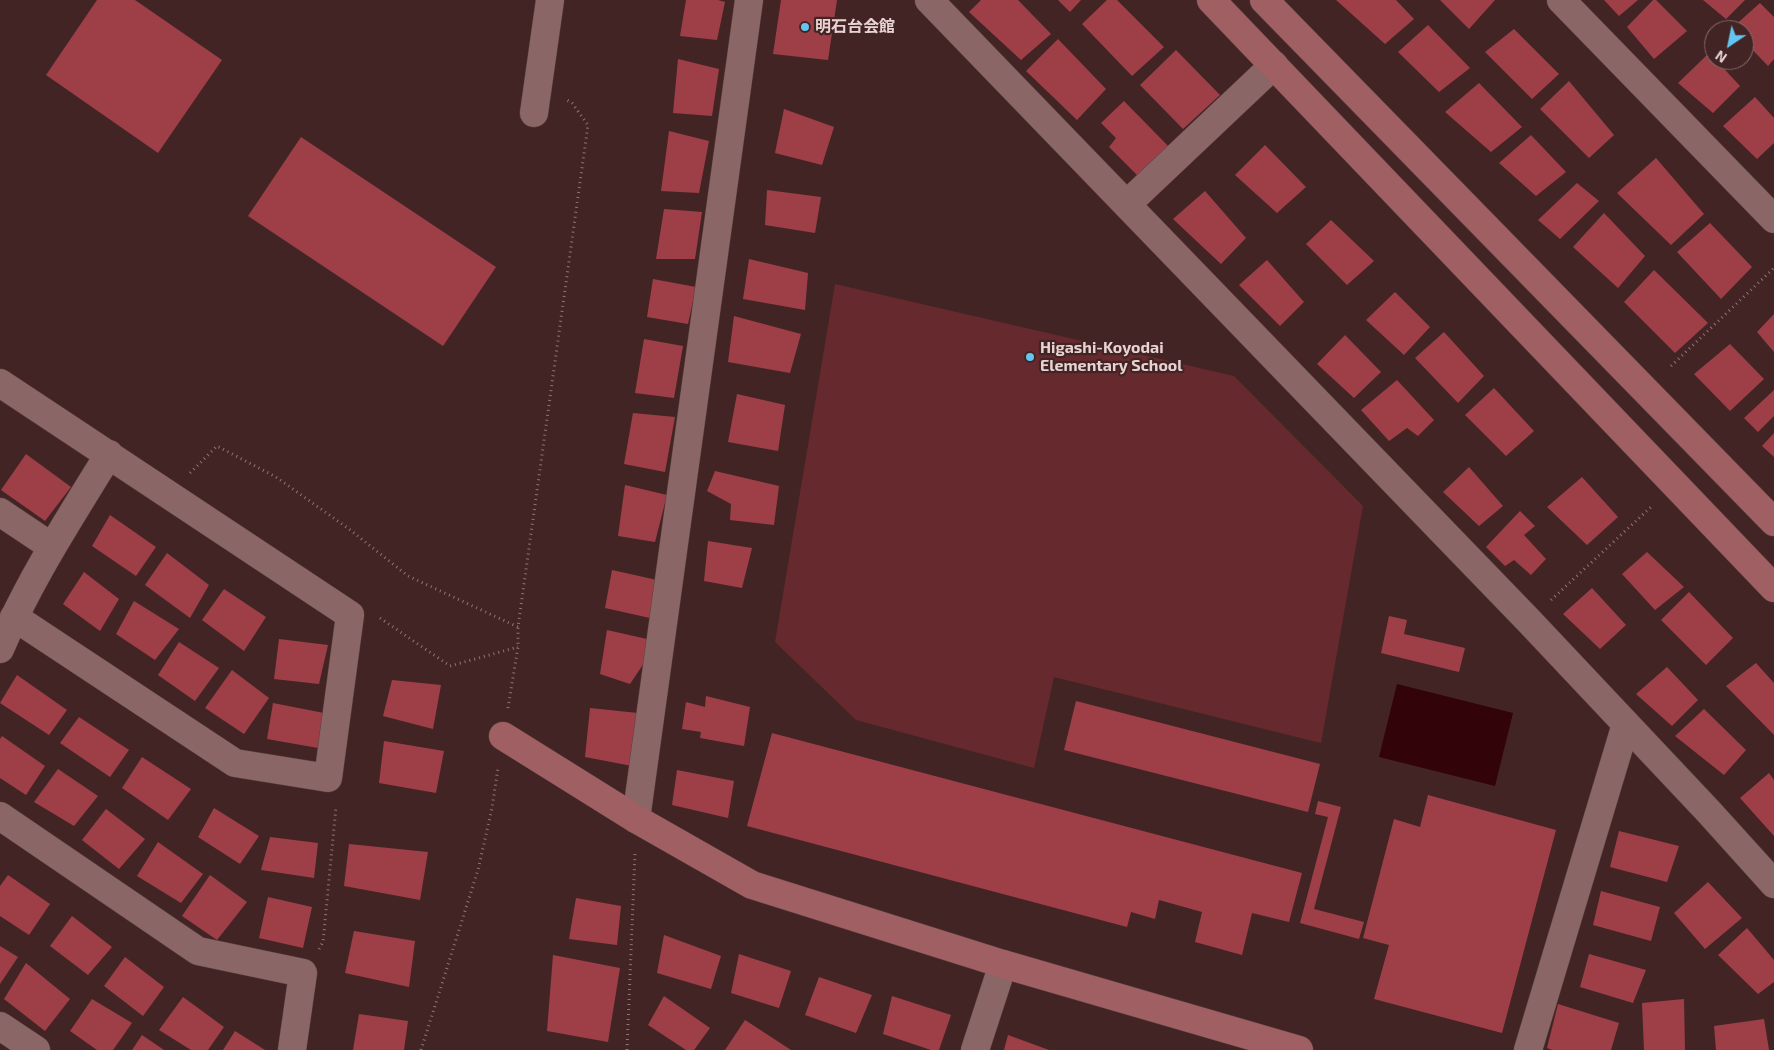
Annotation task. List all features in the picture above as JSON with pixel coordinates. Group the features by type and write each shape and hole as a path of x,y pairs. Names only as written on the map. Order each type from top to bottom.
{"street":[{"path":"534,113 550,0"},
{"path":"636,819 749,0"},
{"path":"929,0 1528,621 1709,812 1774,884"},
{"path":"1211,0 1774,588"},
{"path":"1264,0 1774,522"},
{"path":"1561,0 1774,219"},
{"path":"1127,204 1274,65"},
{"path":"0,383 350,615 328,778 235,763 14,617"},
{"path":"0,649 14,617 52,547 109,454"},
{"path":"0,512 52,547"},
{"path":"1528,1050 1626,724"},
{"path":"503,736 636,819 752,885 1003,964 1299,1050"},
{"path":"0,816 198,951 303,972 292,1050"},
{"path":"975,1050 1003,964"},
{"path":"0,1026 36,1050"}],"path":[{"path":"421,1050 478,870 492,808 518,647 518,627 588,125 572,103 538,84"},
{"path":"1672,366 1774,268"},
{"path":"188,475 193,468 218,446 276,477 350,528 408,576 518,627"},
{"path":"1528,621 1651,507"},
{"path":"377,616 450,666 518,647"},
{"path":"303,972 323,942 336,803 328,778"},
{"path":"626,1050 636,819"}],"shaded area":[{"path":"835,284 1234,376 1363,506 1321,743 1054,677 1034,768 856,720 775,642"},
{"path":"1397,684 1513,713 1495,786 1379,757"}],"building":[{"path":"97,0 135,0 222,60 158,153 46,75"},
{"path":"686,0 718,0 725,2 717,40 680,36"},
{"name":"明石台会館","path":"781,0 837,0 828,60 773,54"},
{"path":"981,0 1018,0 1051,34 1021,60 969,12"},
{"path":"1058,0 1081,0 1070,12"},
{"path":"1107,0 1117,0 1164,47 1132,76 1082,24"},
{"path":"1336,0 1396,0 1414,19 1385,44"},
{"path":"1440,0 1495,0 1469,29"},
{"path":"1604,0 1638,0 1619,16"},
{"path":"1653,0 1656,0 1687,31 1654,59 1627,27"},
{"path":"1703,0 1745,0 1726,19"},
{"path":"1760,3 1774,17 1774,59 1768,66 1754,51 1754,20 1741,20"},
{"path":"1428,25 1470,68 1439,92 1398,52"},
{"path":"1514,29 1559,74 1532,99 1485,52"},
{"path":"1058,39 1106,89 1077,120 1026,71"},
{"path":"1176,50 1220,95 1183,129 1140,85"},
{"path":"1704,58 1704,70 1725,70 1740,86 1713,113 1678,83"},
{"path":"678,59 719,69 712,116 673,113"},
{"path":"1569,81 1614,135 1589,158 1540,109"},
{"path":"1479,83 1522,127 1491,152 1445,112"},
{"path":"1755,97 1774,118 1774,143 1757,159 1723,126"},
{"path":"1124,101 1173,151 1141,179 1109,147 1116,138 1101,123"},
{"path":"784,109 834,127 822,165 775,153"},
{"path":"669,131 709,141 699,193 661,191"},
{"path":"1531,135 1566,172 1536,196 1499,163"},
{"path":"301,137 496,267 443,346 248,216"},
{"path":"1265,145 1306,187 1277,213 1235,175"},
{"path":"1656,158 1704,214 1671,245 1617,193"},
{"path":"1577,183 1599,201 1560,239 1538,220"},
{"path":"767,190 821,197 815,233 765,225"},
{"path":"1205,191 1246,238 1221,264 1173,219"},
{"path":"664,209 702,212 695,259 656,259"},
{"path":"1604,213 1645,256 1618,288 1573,247"},
{"path":"1331,220 1374,261 1347,285 1306,244"},
{"path":"1710,223 1752,267 1721,299 1677,252"},
{"path":"749,259 808,273 805,310 743,299"},
{"path":"1267,260 1304,302 1280,326 1239,285"},
{"path":"1654,270 1708,323 1675,353 1624,302"},
{"path":"653,279 696,287 688,324 647,317"},
{"path":"1395,292 1430,327 1404,355 1366,320"},
{"path":"1774,314 1774,352 1757,332"},
{"path":"734,316 801,334 790,373 728,362"},
{"path":"1444,332 1484,376 1458,403 1415,358"},
{"path":"1345,335 1381,372 1354,398 1317,364"},
{"path":"644,339 683,346 674,398 635,393"},
{"path":"1730,344 1764,379 1730,411 1694,374"},
{"path":"1397,380 1434,420 1418,436 1407,428 1389,441 1361,410"},
{"path":"1494,388 1534,431 1506,456 1465,415"},
{"path":"1774,390 1774,416 1758,432 1744,418"},
{"path":"737,394 785,405 778,451 728,442"},
{"path":"633,413 675,417 665,472 624,464"},
{"path":"1774,433 1774,457 1762,446"},
{"path":"26,454 71,487 45,521 1,490"},
{"path":"1469,467 1503,506 1479,526 1443,492"},
{"path":"715,471 779,486 774,525 730,520 731,504 707,491"},
{"path":"1582,477 1618,517 1587,545 1547,507"},
{"path":"625,485 667,495 655,542 618,536"},
{"path":"1520,511 1535,526 1524,535 1546,559 1531,575 1514,560 1505,566 1486,547"},
{"path":"110,515 156,547 136,576 92,546"},
{"path":"708,541 752,548 742,588 704,581"},
{"path":"1647,552 1684,587 1655,610 1622,574"},
{"path":"167,553 209,585 190,618 145,585"},
{"path":"612,570 657,580 650,618 605,608"},
{"path":"84,572 119,599 100,631 63,604"},
{"path":"1592,588 1626,625 1600,649 1563,614"},
{"path":"224,589 266,617 244,651 202,620"},
{"path":"1689,592 1733,638 1706,665 1661,620"},
{"path":"134,601 179,629 155,660 116,634"},
{"path":"1389,616 1407,620 1404,634 1465,648 1459,672 1381,653"},
{"path":"607,630 647,639 644,663 630,684 600,674"},
{"path":"279,639 328,645 319,684 274,679"},
{"path":"179,642 219,668 195,701 158,675"},
{"path":"1756,663 1774,683 1774,735 1726,686"},
{"path":"1667,667 1698,700 1672,726 1636,694"},
{"path":"232,670 269,698 244,734 205,708"},
{"path":"17,675 67,710 49,735 0,703"},
{"path":"392,680 441,685 433,729 383,716"},
{"path":"706,696 750,707 744,746 700,738 701,732 682,729 686,702 705,707"},
{"path":"1076,701 1320,764 1308,812 1064,750"},
{"path":"273,703 324,713 318,748 267,739"},
{"path":"590,708 638,713 632,766 585,757"},
{"path":"1704,709 1746,750 1724,775 1675,736"},
{"path":"79,717 129,750 110,777 60,743"},
{"path":"772,733 1302,873 1289,922 1252,913 1242,955 1195,942 1202,912 1159,900 1155,919 1131,912 1127,927 747,826"},
{"path":"2,736 45,766 26,795 0,778 0,739"},
{"path":"384,741 444,751 436,793 379,783"},
{"path":"142,757 191,789 168,820 122,788"},
{"path":"58,769 98,796 74,826 34,802"},
{"path":"677,770 734,781 728,818 672,805"},
{"path":"1769,773 1774,780 1774,836 1740,798"},
{"path":"1428,795 1556,830 1502,1033 1374,999 1389,945 1363,938 1394,819 1420,827"},
{"path":"1318,801 1341,807 1314,909 1364,922 1359,939 1300,923 1328,817 1315,814"},
{"path":"214,808 259,836 240,864 198,837"},
{"path":"106,809 145,839 119,869 82,840"},
{"path":"1619,831 1679,846 1667,882 1610,867"},
{"path":"270,837 318,843 314,878 261,870"},
{"path":"158,842 203,874 181,903 137,876"},
{"path":"349,844 428,852 420,900 344,886"},
{"path":"8,875 50,904 29,935 0,916 0,886"},
{"path":"210,875 247,902 217,940 182,916"},
{"path":"1708,882 1742,918 1705,949 1674,913"},
{"path":"1601,891 1660,907 1651,941 1593,925"},
{"path":"268,897 312,907 303,948 259,938"},
{"path":"576,898 621,906 617,945 569,939"},
{"path":"72,916 112,947 88,975 50,946"},
{"path":"1747,928 1774,960 1774,982 1758,994 1718,955"},
{"path":"354,931 415,941 409,987 345,973"},
{"path":"664,935 721,956 711,989 657,973"},
{"path":"0,946 18,957 0,984"},
{"path":"739,954 791,971 779,1008 731,993"},
{"path":"1589,954 1646,970 1633,1003 1580,987"},
{"path":"553,955 620,968 608,1042 547,1031"},
{"path":"125,957 164,987 143,1016 104,986"},
{"path":"26,963 70,999 45,1031 4,999"},
{"path":"819,977 872,995 856,1033 805,1015"},
{"path":"664,996 710,1028 694,1050 686,1050 648,1025"},
{"path":"892,996 951,1015 939,1050 931,1050 883,1034"},
{"path":"183,997 224,1027 208,1050 191,1050 159,1030"},
{"path":"92,999 132,1023 113,1050 97,1050 70,1031"},
{"path":"1684,999 1685,1050 1644,1050 1642,1003"},
{"path":"1558,1004 1619,1023 1611,1050 1552,1050 1547,1048"},
{"path":"359,1014 408,1021 404,1050 353,1050"},
{"path":"1764,1019 1769,1050 1716,1050 1714,1026"},
{"path":"745,1020 791,1050 725,1050"},
{"path":"235,1031 265,1050 223,1050"},
{"path":"142,1035 164,1050 132,1050"},
{"path":"1008,1035 1049,1050 1004,1050"}],"place":[{"name":"明石台会館","path":"805,27"},
{"name":"Higashi-Koyodai Elementary School","path":"1030,357"}]}
